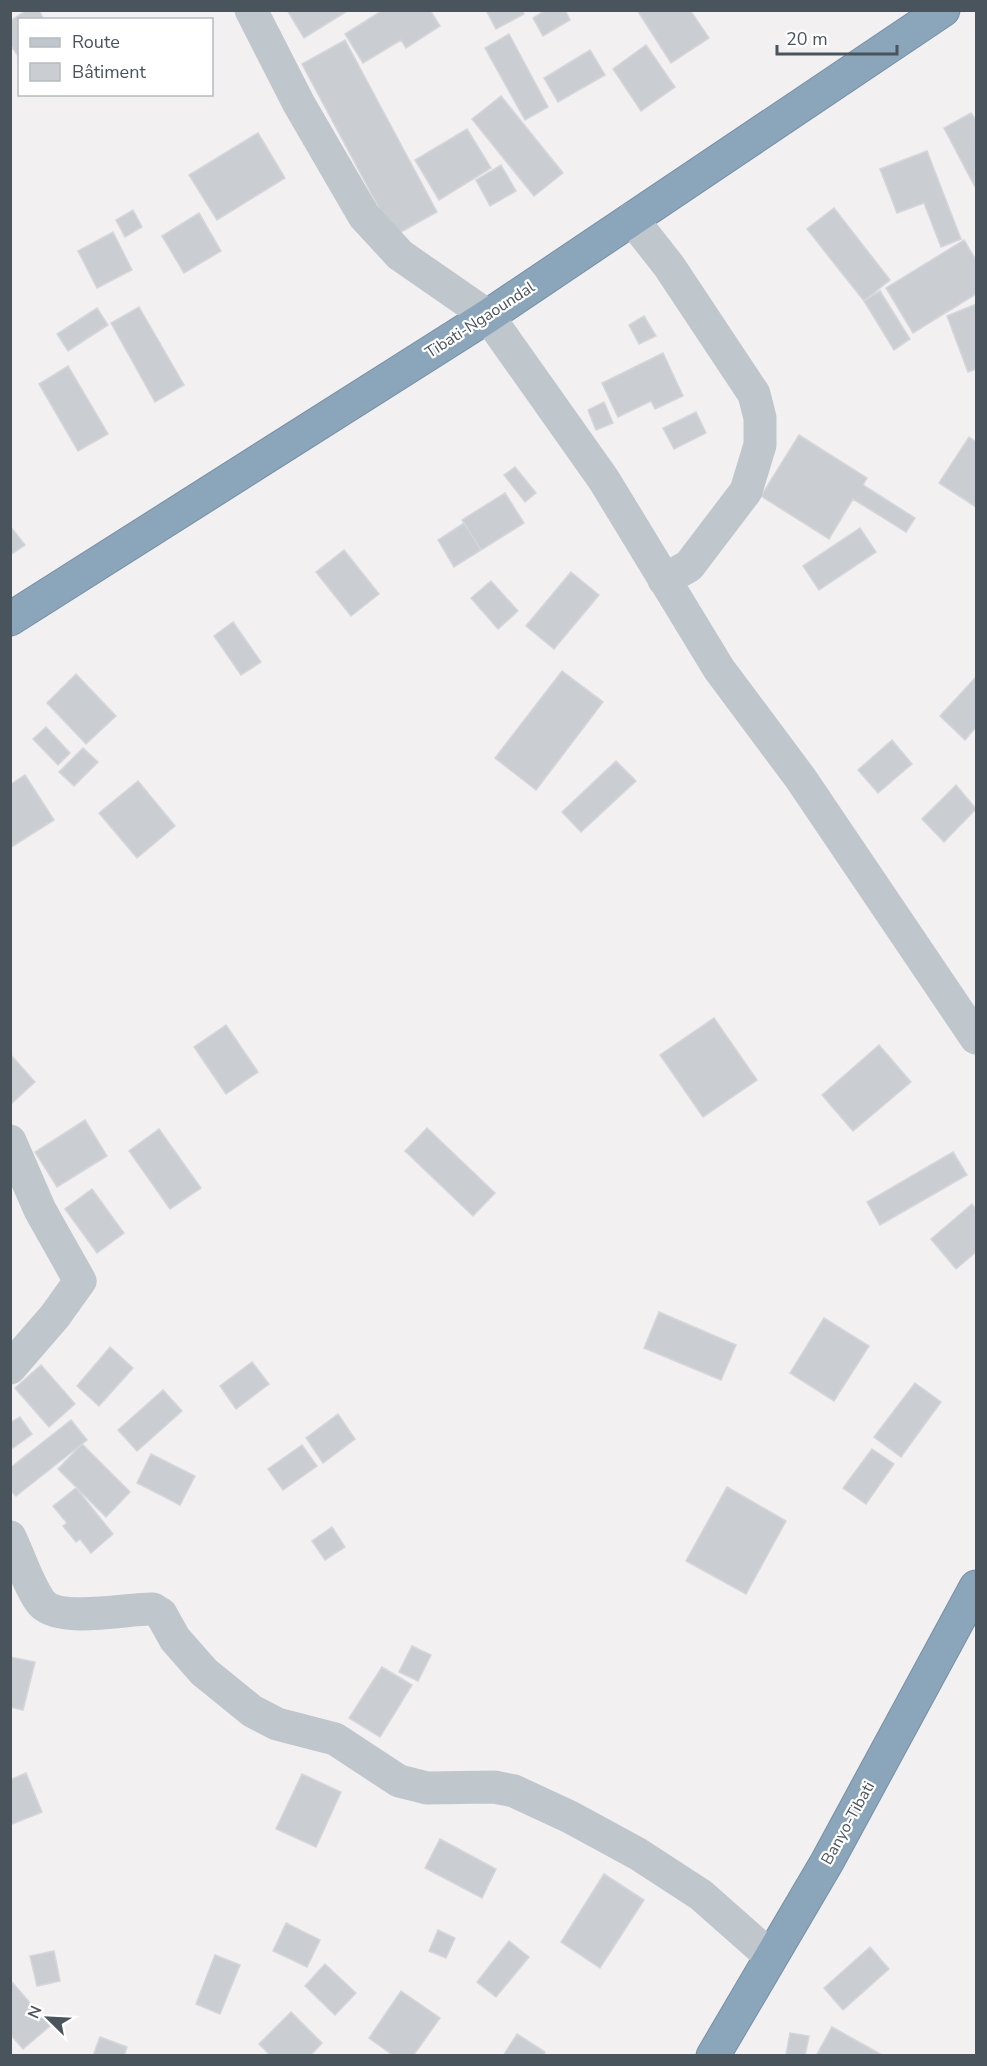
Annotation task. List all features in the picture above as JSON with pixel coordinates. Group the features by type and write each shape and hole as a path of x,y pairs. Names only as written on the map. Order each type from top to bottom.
{"highway":[{"name":"Tibati-Ngaoundal","path":"10,619 488,316 943,10"},
{"name":"Banyo-Tibati","path":"713,2055 838,1841 976,1587"}],"street":[{"path":"251,10 299,104 364,216 400,255 488,316 604,480 719,669 801,779 976,1038"},
{"path":"633,219 669,266 754,394 760,418 760,445 746,490 689,566 664,580"},
{"path":"10,1141 40,1210 80,1281 55,1316 10,1368"},
{"path":"10,1537 40,1603 51,1610 87,1613 153,1609 161,1614 175,1640 204,1672 252,1711 277,1724 335,1739 399,1781 427,1788 459,1785 494,1787 514,1791 570,1817 638,1854 701,1895 770,1956"}],"building":[{"path":"27,10 39,10 43,18 18,18 18,56 10,44 10,21"},
{"path":"287,10 349,10 304,38"},
{"path":"383,10 430,10 440,26 406,48 401,40 363,63 345,34"},
{"path":"486,10 522,10 524,14 496,29"},
{"path":"546,10 565,10 570,20 543,36 533,18"},
{"path":"637,10 690,10 709,38 671,63"},
{"path":"509,34 548,107 525,120 485,48"},
{"path":"345,40 437,212 394,236 302,64"},
{"path":"646,45 675,87 641,111 613,69"},
{"path":"590,50 605,75 558,102 544,78"},
{"path":"501,96 563,173 534,196 472,119"},
{"path":"971,113 976,120 975,187 944,128"},
{"path":"467,129 491,168 439,200 415,160"},
{"path":"258,133 285,178 217,220 189,175"},
{"path":"927,151 961,239 941,247 924,203 897,213 880,169"},
{"path":"501,165 516,191 490,206 476,180"},
{"path":"834,208 890,280 864,301 807,229"},
{"path":"133,210 142,227 125,237 116,220"},
{"path":"199,213 221,251 184,273 162,236"},
{"path":"113,232 132,270 97,288 78,251"},
{"path":"964,240 976,260 976,294 913,333 886,288"},
{"path":"880,291 910,339 894,350 864,301"},
{"path":"976,304 976,369 968,372 947,316"},
{"path":"139,307 184,385 155,402 111,323"},
{"path":"97,308 108,325 68,351 57,334"},
{"path":"644,316 656,336 639,344 629,325"},
{"path":"663,353 683,396 655,409 651,401 618,417 602,383"},
{"path":"68,366 108,434 78,451 39,384"},
{"path":"604,402 613,423 596,430 588,410"},
{"path":"696,412 706,433 674,449 663,428"},
{"path":"799,435 867,478 863,485 915,518 906,532 853,499 829,539 761,496"},
{"path":"969,437 976,442 976,507 939,483"},
{"path":"515,467 536,493 525,502 504,475"},
{"path":"505,493 524,523 481,550 462,520"},
{"path":"464,523 481,550 454,567 438,540"},
{"path":"10,526 25,545 10,555"},
{"path":"860,528 876,552 819,590 803,566"},
{"path":"344,550 379,594 351,616 316,572"},
{"path":"571,572 599,595 554,649 526,626"},
{"path":"491,581 518,611 498,629 471,598"},
{"path":"233,622 261,662 241,675 214,636"},
{"path":"562,671 603,702 536,790 495,758"},
{"path":"76,674 116,716 86,744 47,703"},
{"path":"976,677 976,727 965,740 940,716"},
{"path":"46,727 70,753 58,765 33,739"},
{"path":"892,740 912,764 878,793 858,770"},
{"path":"83,748 98,762 74,786 59,772"},
{"path":"616,761 636,781 581,832 562,812"},
{"path":"25,775 54,820 10,848 10,785"},
{"path":"138,781 175,826 137,858 99,813"},
{"path":"956,785 976,809 944,842 922,819"},
{"path":"714,1018 757,1080 703,1117 660,1055"},
{"path":"226,1025 258,1072 226,1094 194,1047"},
{"path":"879,1045 911,1082 853,1131 822,1095"},
{"path":"10,1054 35,1082 11,1104 10,1103"},
{"path":"85,1120 107,1156 57,1187 35,1152"},
{"path":"427,1128 495,1193 473,1216 405,1151"},
{"path":"159,1129 201,1188 170,1209 129,1151"},
{"path":"953,1152 967,1175 880,1225 867,1202"},
{"path":"92,1189 124,1233 97,1253 65,1209"},
{"path":"972,1204 976,1210 976,1252 956,1269 931,1239"},
{"path":"659,1312 736,1345 721,1380 644,1348"},
{"path":"824,1318 869,1346 834,1401 790,1373"},
{"path":"110,1347 133,1368 99,1406 77,1386"},
{"path":"252,1362 269,1384 236,1409 220,1386"},
{"path":"41,1365 75,1404 49,1427 15,1388"},
{"path":"915,1383 941,1402 901,1457 874,1437"},
{"path":"163,1390 182,1411 137,1451 118,1430"},
{"path":"338,1414 355,1439 323,1463 306,1438"},
{"path":"20,1417 32,1434 13,1448 10,1444 10,1423"},
{"path":"71,1420 87,1440 16,1496 10,1490 10,1468"},
{"path":"82,1444 130,1492 106,1517 58,1469"},
{"path":"302,1445 317,1466 283,1490 268,1469"},
{"path":"872,1449 894,1464 866,1504 843,1488"},
{"path":"151,1454 195,1476 180,1505 137,1483"},
{"path":"727,1487 786,1521 746,1594 686,1561"},
{"path":"76,1488 113,1534 91,1553 80,1539 76,1542 63,1526 67,1523 53,1506"},
{"path":"332,1527 345,1547 325,1560 312,1541"},
{"path":"412,1646 431,1655 418,1681 399,1672"},
{"path":"10,1657 35,1662 23,1710 10,1707"},
{"path":"382,1667 412,1685 380,1737 349,1718"},
{"path":"26,1773 42,1812 10,1825 10,1780"},
{"path":"302,1774 341,1792 316,1847 276,1829"},
{"path":"440,1839 496,1869 482,1898 425,1868"},
{"path":"604,1874 644,1900 600,1968 561,1942"},
{"path":"286,1923 320,1940 307,1967 273,1951"},
{"path":"438,1930 455,1938 446,1958 429,1951"},
{"path":"509,1941 529,1957 496,1997 477,1982"},
{"path":"870,1947 889,1969 843,2010 824,1988"},
{"path":"54,1951 60,1981 37,1986 30,1956"},
{"path":"215,1955 240,1965 220,2014 196,2004"},
{"path":"325,1964 356,1993 335,2015 305,1986"},
{"path":"11,1981 50,2026 23,2049 10,2034"},
{"path":"401,1991 440,2018 413,2056 394,2056 369,2038"},
{"path":"291,2012 322,2043 310,2056 271,2056 259,2044"},
{"path":"832,2027 884,2056 816,2056"},
{"path":"790,2033 809,2036 805,2056 786,2055"},
{"path":"517,2034 545,2052 543,2056 503,2056"},
{"path":"100,2037 127,2047 124,2056 93,2056"}]}
